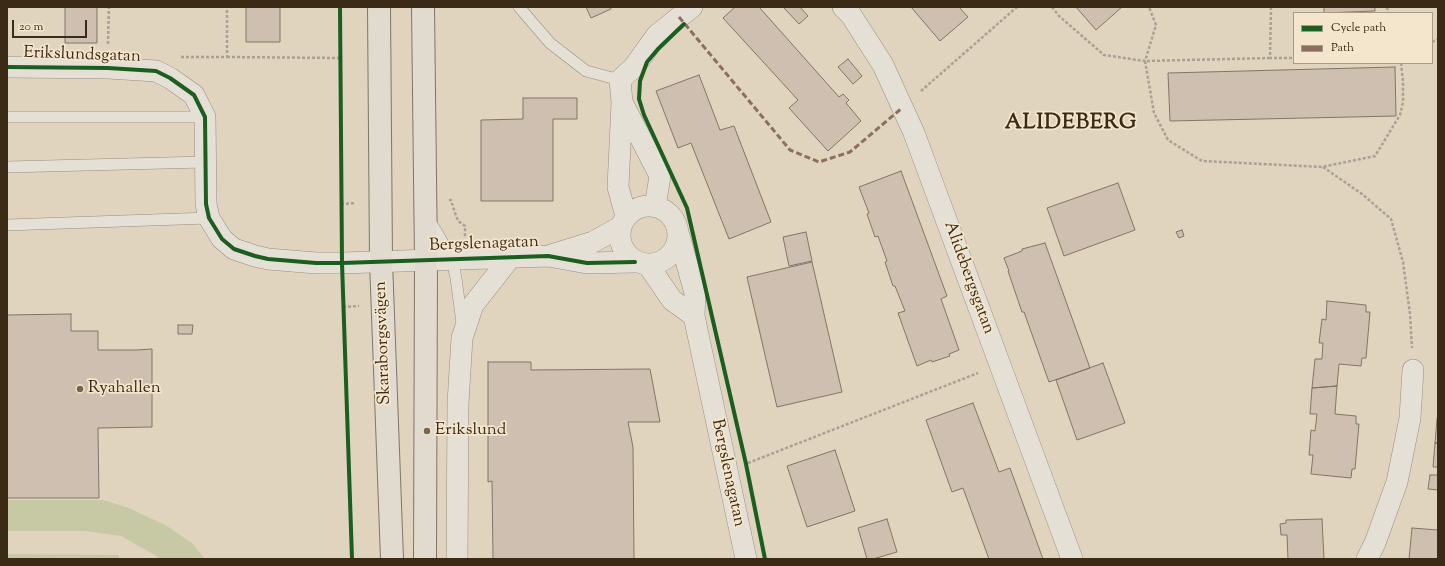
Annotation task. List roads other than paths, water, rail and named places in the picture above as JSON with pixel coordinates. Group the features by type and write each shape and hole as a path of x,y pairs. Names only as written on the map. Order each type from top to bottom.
{"main road":[{"name":"Skaraborgsvägen","path":"379,7 381,261 392,559"},
{"path":"423,7 426,260 426,559"}],"street":[{"path":"692,7 657,35 634,67 620,80 622,102 618,187 623,222 619,237 621,246 627,255 642,263 672,300 694,316"},
{"name":"Alidebergsgatan","path":"843,7 851,15 883,65 914,133 1072,559"},
{"name":"Erikslundsgatan","path":"7,67 108,68 156,71 166,76 194,95 206,117 206,204 209,218 222,239 234,249 268,259 316,263 381,261"},
{"path":"622,102 660,176 655,206"},
{"path":"623,222 634,210 644,206 655,206 668,213 673,218 678,232 677,242 673,251 667,259 658,263 642,263"},
{"name":"Bergslenagatan","path":"548,256 593,242 623,222"},
{"name":"Bergslenagatan","path":"678,232 695,293 694,316 746,559"},
{"name":"Bergslenagatan","path":"381,261 548,256 587,263 642,263"},
{"name":"Bergslenagatan","path":"457,559 458,403 462,338 473,305 510,258"},
{"path":"1367,559 1375,543 1397,482 1410,418 1413,370"}],"lane":[{"path":"518,7 550,43 586,71 620,80"},
{"path":"7,117 206,117"},
{"path":"7,167 205,162"},
{"name":"Bergslenagatan","path":"425,214 440,236 452,260 460,305 462,338"},
{"path":"7,225 209,218"}],"place":[{"name":"Ryahallen","path":"80,389"},
{"name":"Erikslund","path":"427,431"}],"district":[{"name":"ALIDEBERG","path":"1071,124"}]}
